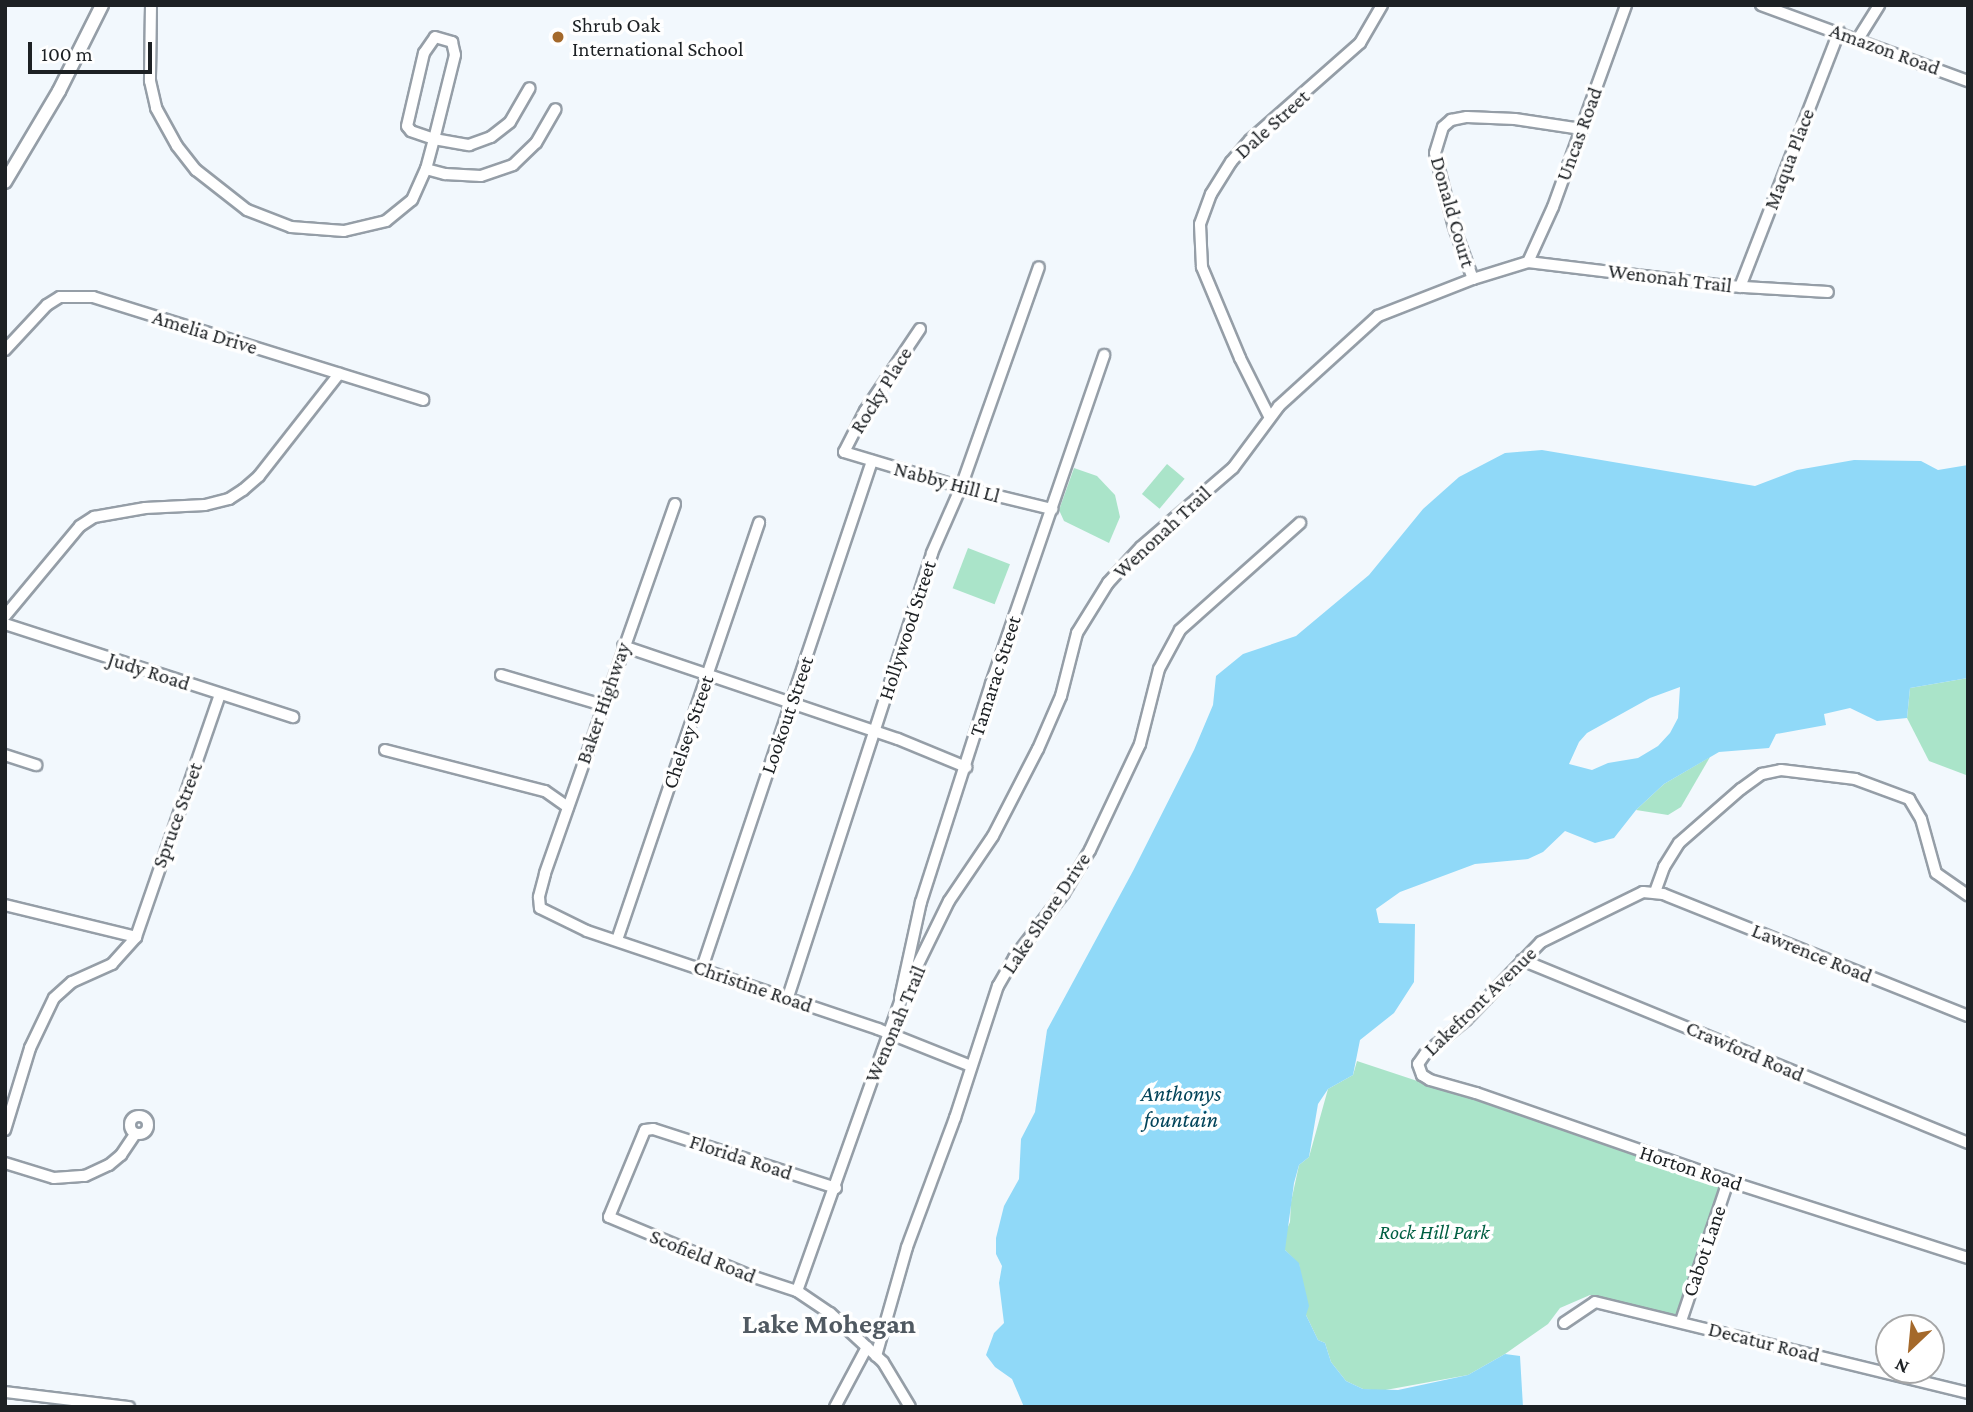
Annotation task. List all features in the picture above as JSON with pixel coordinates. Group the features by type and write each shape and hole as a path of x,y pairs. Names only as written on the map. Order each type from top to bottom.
{"street":[{"path":"5,182 59,91 102,5"},
{"path":"151,5 148,62 156,107 177,146 196,170 247,210 291,227 322,231 365,228 386,221 401,212 412,200 426,169 434,139 455,55 452,42 435,37 424,53 407,125 411,131 434,139 469,145 491,137 514,116 530,88"},
{"name":"Dale Street","path":"1269,416 1240,358 1202,267 1200,224 1211,194 1231,162 1250,140 1360,43 1382,5"},
{"name":"Uncas Road","path":"1528,261 1553,207 1626,5"},
{"name":"Amazon Road","path":"1761,5 1775,7 1968,81"},
{"path":"1857,39 1879,5"},
{"name":"Maqua Place","path":"1740,287 1839,32"},
{"path":"426,169 445,174 481,176 513,165 536,143 556,109"},
{"name":"Donald Court","path":"1473,279 1454,227 1435,145 1443,127 1451,120 1467,117 1515,119 1581,129"},
{"name":"Wenonah Trail","path":"797,1291 836,1188 900,1001 949,901 993,836 1038,749 1061,696 1077,633 1108,583 1141,547 1233,468 1269,416 1377,316 1528,261 1740,287 1828,292"},
{"name":"Hollywood Street","path":"788,998 932,553 961,487 1039,267"},
{"name":"Amelia Drive","path":"5,351 36,313 60,297 93,298 423,400"},
{"name":"Rocky Place","path":"844,452 865,411 920,329"},
{"name":"Tamarac Street","path":"900,1001 903,975 921,902 1104,355"},
{"path":"5,616 80,526 94,517 134,509 205,505 229,499 243,490 259,476 339,374"},
{"name":"Nabby Hill Ll","path":"844,452 961,487 1052,509"},
{"name":"Lookout Street","path":"702,968 872,461"},
{"name":"Baker Highway","path":"539,904 545,874 602,705 675,504"},
{"name":"Chelsey Street","path":"617,940 759,523"},
{"name":"Lake Shore Drive","path":"876,1356 907,1247 1003,975 1064,893 1090,850 1140,744 1159,669 1181,630 1300,523"},
{"name":"Judy Road","path":"5,624 293,717"},
{"path":"623,646 966,766"},
{"path":"501,675 602,705"},
{"name":"Spruce Street","path":"136,937 220,694"},
{"path":"385,750 545,791 568,807"},
{"path":"5,755 36,765"},
{"path":"1655,892 1664,867 1679,844 1741,789 1762,774 1781,770 1855,779 1893,791 1914,804 1929,843 1932,866 1936,873 1963,892 1968,882"},
{"name":"Lakefront Avenue","path":"1419,1070 1418,1064 1425,1054 1466,1020 1541,943 1626,898 1643,892 1655,892"},
{"name":"Lawrence Road","path":"1655,892 1968,1016"},
{"name":"Christine Road","path":"539,904 546,914 889,1033 971,1066"},
{"path":"5,905 58,915 136,937 112,964 72,982 54,998 30,1048 5,1130"},
{"name":"Crawford Road","path":"1522,960 1968,1143"},
{"name":"Horton Road","path":"1419,1070 1430,1080 1476,1093 1728,1181 1968,1258"},
{"name":"Florida Road","path":"609,1217 645,1130 653,1129 836,1188"},
{"path":"5,1163 54,1178 85,1176 109,1165 121,1155 135,1134"},
{"name":"Cabot Lane","path":"1681,1321 1728,1181"},
{"name":"Scofield Road","path":"609,1217 748,1275 797,1291 830,1314 876,1356 909,1407"},
{"name":"Decatur Road","path":"1564,1322 1595,1302 1968,1393"},
{"path":"835,1407 867,1347"},
{"path":"5,1392 128,1407"}],"green space":[{"path":"1167,464 1185,479 1160,509 1142,494"},
{"path":"1074,468 1097,476 1115,495 1120,517 1109,543 1064,521 1059,510"},
{"path":"968,548 1010,564 995,604 953,588"},
{"path":"1968,678 1966,775 1929,761 1907,718 1910,688"},
{"path":"1710,757 1681,807 1668,815 1636,810 1664,784"},
{"name":"Rock Hill Park","path":"1357,1061 1716,1180 1722,1187 1678,1316 1590,1295 1560,1308 1548,1324 1505,1354 1468,1375 1380,1391 1363,1389 1346,1381 1331,1362 1325,1343 1318,1340 1306,1315 1299,1264 1285,1250 1284,1236 1290,1222 1291,1202 1299,1165 1309,1157 1328,1089 1353,1075"}],"water":[{"name":"Anthonys fountain","path":"1542,450 1755,486 1797,470 1854,460 1921,461 1938,470 1968,465 1968,678 1910,688 1907,718 1877,721 1850,708 1824,714 1826,725 1776,734 1769,748 1719,752 1664,784 1636,810 1614,838 1595,843 1565,831 1543,852 1528,859 1475,864 1400,892 1376,909 1379,923 1415,924 1414,982 1394,1013 1360,1040 1353,1075 1328,1089 1318,1104 1309,1157 1299,1165 1294,1183 1285,1250 1299,1263 1309,1306 1306,1315 1318,1340 1325,1343 1331,1362 1346,1381 1363,1389 1398,1390 1468,1375 1505,1354 1520,1356 1523,1407 1024,1407 1012,1379 995,1367 986,1355 994,1333 1004,1323 999,1283 1002,1266 996,1254 996,1238 1004,1206 1019,1179 1021,1139 1035,1112 1047,1030 1133,871 1194,750 1213,705 1216,676 1243,654 1296,636 1369,575 1423,509 1459,477 1505,453","holes":["1680,687 1678,718 1670,733 1658,746 1638,758 1608,763 1592,770 1569,764 1579,742 1587,733 1650,698"]}],"place":[{"name":"Shrub Oak International School","path":"558,37"}],"district":[{"name":"Lake Mohegan","path":"829,1324"}]}
